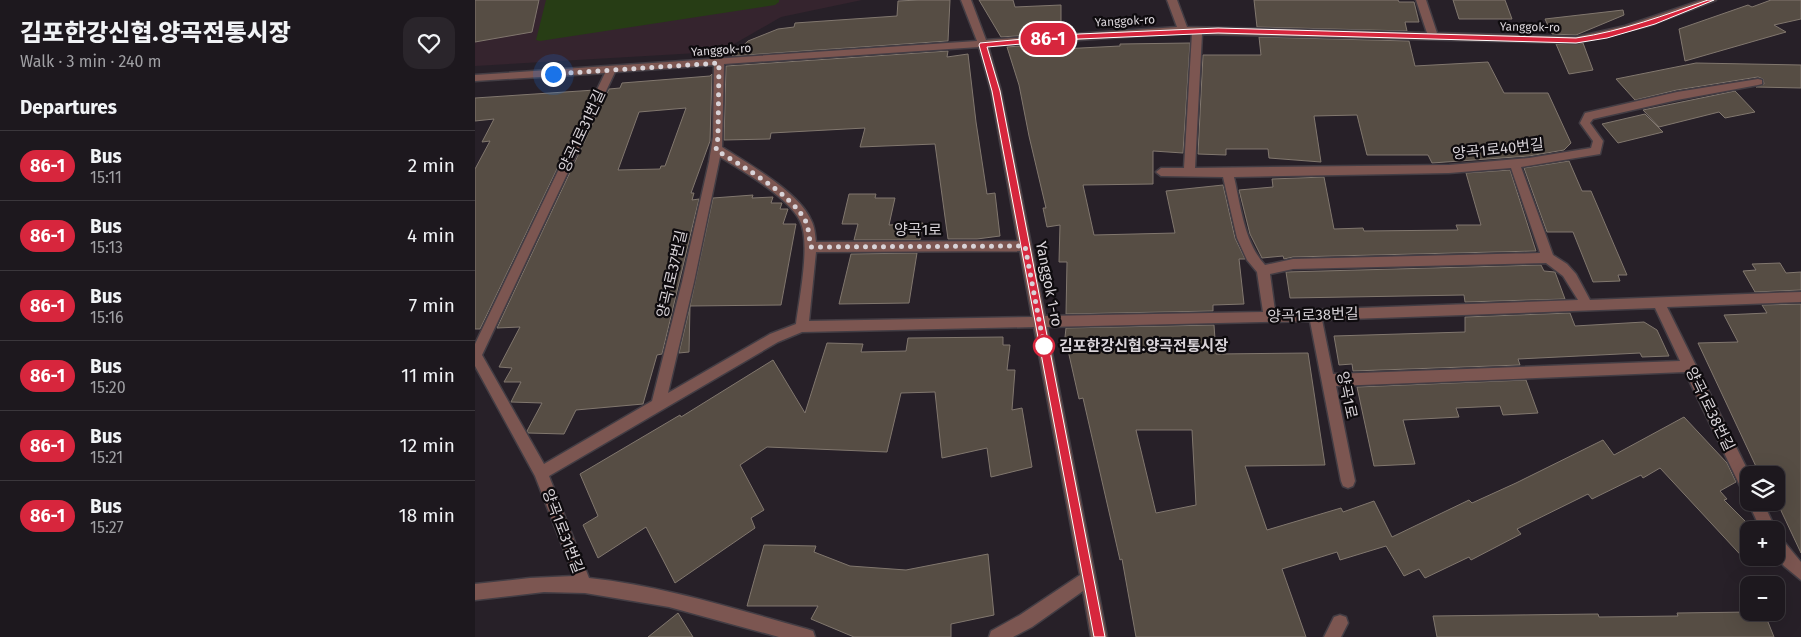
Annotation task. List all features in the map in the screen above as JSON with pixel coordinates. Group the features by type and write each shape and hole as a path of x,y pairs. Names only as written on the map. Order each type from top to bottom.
{"street":[{"name":"Yanggok 1-ro","path":"966,0 983,45 996,91 1099,637"},
{"path":"1172,0 1183,30"},
{"path":"1421,0 1433,37"},
{"name":"Yanggok-ro","path":"475,78 719,63 1183,30 1576,40 1607,36 1653,22 1711,0"},
{"path":"1189,172 1197,30"},
{"name":"양곡1로37번길","path":"658,406 688,282 716,150 718,137 719,63"},
{"name":"양곡1로31번길","path":"611,70 476,355 541,474 584,584 657,595 807,637"},
{"name":"양곡1로40번길","path":"1161,172 1228,173 1449,169 1515,164 1596,151 1598,141 1585,123 1589,116 1677,96 1758,82"},
{"path":"716,150 765,180 806,221 811,247 802,327"},
{"path":"1515,164 1548,258"},
{"path":"1228,173 1243,238 1251,257 1263,270 1270,317"},
{"name":"양곡1로","path":"811,247 1025,246"},
{"path":"1263,270 1293,264 1548,258 1561,264 1571,274 1586,305"},
{"name":"양곡1로38번길","path":"1040,321 1270,317 1801,297"},
{"name":"양곡1로38번길","path":"1658,302 1740,471"},
{"name":"양곡1로","path":"1315,315 1349,481"},
{"path":"541,474 774,338 802,327 1040,321"},
{"path":"1327,380 1689,366"},
{"path":"1785,555 1801,572"},
{"path":"997,637 1026,621 1089,578"},
{"path":"475,592 520,586 584,584"}],"shaded area":[{"path":"475,0 862,0 781,17 734,44 732,51 475,66"}],"green space":[{"path":"546,0 779,0 779,2 775,5 540,41 536,40"}],"building":[{"path":"475,0 539,0 532,32 475,42"},
{"path":"950,0 948,41 732,56 748,41 778,29 794,27 795,23 897,16 898,1"},
{"path":"979,0 1013,0 1015,7 1061,5 1061,33 1001,37"},
{"path":"1254,0 1398,0 1399,2 1414,2 1419,22 1405,22 1407,31 1257,27"},
{"path":"1453,0 1505,0 1512,19 1459,19"},
{"path":"1771,0 1801,0 1801,19 1774,25 1786,32 1685,61 1679,29 1748,5 1752,7"},
{"path":"1623,10 1624,15 1576,35 1552,34 1545,19"},
{"path":"1259,37 1409,41 1415,66 1488,62 1504,93 1548,93 1571,143 1564,150 1529,156 1432,163 1428,155 1367,155 1357,115 1314,116 1321,162 1269,158 1268,149 1226,149 1226,155 1198,154 1203,55 1261,55"},
{"path":"1061,43 1061,49 1120,46 1120,44 1190,43 1183,153 1153,151 1153,184 1083,185 1094,235 1175,233 1166,191 1223,185 1235,238 1245,259 1239,259 1244,304 1213,305 1213,311 1066,314 1067,262 1059,262 1060,225 1047,227 1043,208 1046,208 1019,85 1007,47"},
{"path":"1583,43 1593,70 1569,74 1556,44"},
{"path":"948,51 947,57 968,54 987,194 995,193 1000,236 977,239 948,239 935,144 860,147 865,128 771,133 770,139 724,140 726,66"},
{"path":"1696,63 1801,65 1801,88 1756,87 1764,84 1763,79 1758,77 1677,90 1635,100 1616,79"},
{"path":"712,74 710,141 691,193 694,193 692,200 699,199 662,354 657,355 643,404 576,410 564,434 528,433 527,431 542,403 511,402 521,382 504,382 512,368 499,367 520,327 497,328 609,89 620,88 622,83 710,76","holes":["686,108 665,166 661,166 660,169 618,170 639,112"]},
{"path":"595,90 480,329 475,329 475,169 490,141 482,142 494,119 475,121 475,98"},
{"path":"1735,91 1755,112 1725,118 1719,112 1659,127 1643,110"},
{"path":"1645,114 1663,132 1618,143 1602,124"},
{"path":"1569,161 1582,191 1591,191 1627,275 1618,275 1620,281 1593,282 1573,232 1547,232 1524,168"},
{"path":"1510,170 1536,251 1293,257 1284,259 1283,256 1262,258 1250,234 1239,190 1273,187 1272,179 1324,177 1334,229 1363,228 1364,231 1458,230 1456,225 1481,225 1466,173"},
{"path":"849,194 876,194 875,198 895,198 889,225 923,223 920,240 854,240 858,224 842,224"},
{"path":"753,195 752,198 773,197 771,203 782,203 780,209 788,209 783,224 796,224 781,305 690,306 713,198"},
{"path":"917,253 909,303 839,304 851,254"},
{"path":"1780,263 1786,273 1801,272 1801,290 1755,292 1743,271 1756,270 1752,264"},
{"path":"1541,265 1544,271 1555,272 1565,299 1465,302 1464,295 1290,298 1286,272"},
{"path":"1801,304 1801,553 1781,511 1785,511 1785,466 1756,466 1698,343 1738,342 1724,315 1767,313 1762,305"},
{"path":"690,306 689,352 679,353"},
{"path":"1570,313 1575,326 1644,322 1657,330 1669,356 1642,357 1640,353 1518,359 1520,365 1353,371 1352,364 1339,365 1334,336 1465,332 1465,317"},
{"path":"1214,325 1216,354 1308,353 1325,465 1245,466 1267,530 1341,508 1343,512 1374,501 1392,537 1469,500 1472,503 1516,483 1603,440 1614,455 1684,417 1727,463 1736,482 1720,491 1727,499 1724,500 1745,521 1740,521 1740,554 1660,468 1643,478 1641,475 1592,499 1588,494 1517,529 1521,534 1471,560 1469,557 1425,578 1419,569 1404,576 1386,546 1340,560 1337,552 1282,569 1306,637 1136,637 1122,559 1120,560 1083,398 1079,399 1065,337 1066,328","holes":["1136,430 1192,430 1196,505 1156,513"]},
{"path":"1003,337 1003,345 1010,345 1007,370 1015,370 1012,410 1022,408 1032,467 991,477 987,448 942,458 935,392 901,393 887,452 767,447 740,465 764,510 751,518 755,528 675,583 646,527 598,558 583,525 598,516 580,474 680,415 681,417 773,360 805,413 827,343 863,344 861,352 906,351 908,338"},
{"path":"1526,380 1538,413 1503,415 1500,406 1456,408 1459,417 1403,420 1415,464 1374,466 1357,387"},
{"path":"764,545 816,546 814,552 850,566 906,570 988,554 994,615 951,624 951,637 854,637 811,619 818,606 747,606"},
{"path":"1740,612 1740,621 1768,621 1774,637 1437,637 1433,616 1598,614 1599,617 1678,616 1677,613"},
{"path":"678,613 693,637 648,637"}],"bus line":[{"name":"86-1","path":"1099,637 996,91 983,45 1079,36 1183,30 1576,40 1607,36 1653,22 1711,0"}],"place":[{"name":"김포한강신협.양곡전통시장","path":"1044,346"}],"route":[{"path":"553,74 719,63 718,137 716,150 765,180 793,206 806,221 811,247 1025,246 1044,346"}]}
